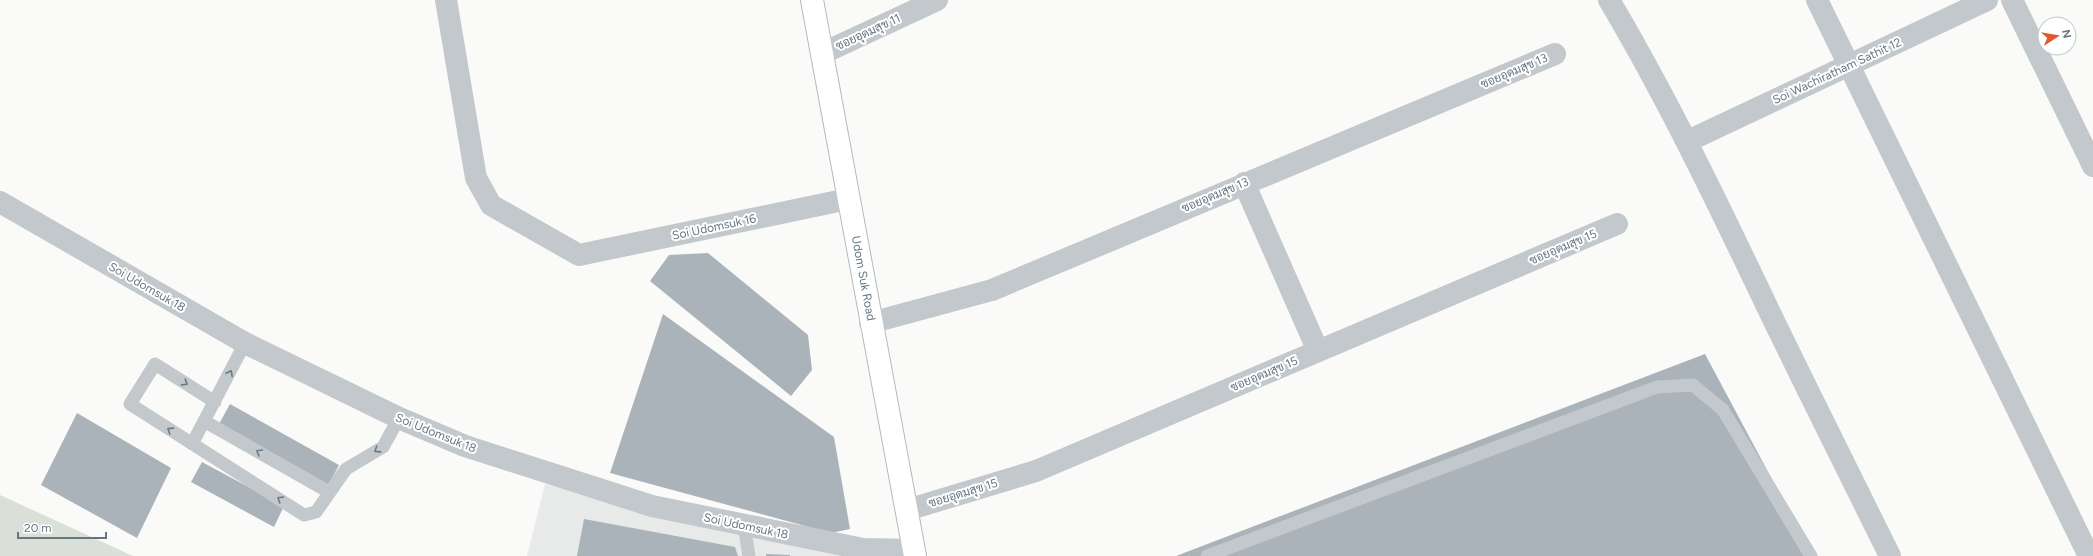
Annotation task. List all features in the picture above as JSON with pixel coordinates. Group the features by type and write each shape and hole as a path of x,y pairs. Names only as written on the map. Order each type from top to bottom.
{"main road":[{"name":"Udom Suk Road","path":"812,0 870,323 907,510 914,553"}],"street":[{"name":"Soi Udomsuk 16","path":"446,0 476,178 491,204 579,255 848,199"},
{"name":"ซอยอุดมสุข 11","path":"821,54 937,0"},
{"path":"1609,0 1647,65 1688,141 1821,418 1890,556"},
{"path":"1817,0 2089,556"},
{"name":"Soi Wachiratham Sathit 12","path":"1688,141 1987,0"},
{"path":"2012,0 2093,166"},
{"name":"ซอยอุดมสุข 13","path":"870,323 992,290 1554,54"},
{"path":"1244,183 1318,351"},
{"name":"Soi Udomsuk 18","path":"0,202 245,343 399,418 465,446 652,506 863,549 914,553"},
{"name":"ซอยอุดมสุข 15","path":"907,510 1036,471 1617,224"}],"lane":[{"path":"192,444 245,343"},
{"path":"215,402 155,364 130,404 304,515 316,512 346,469 383,447 399,418"},
{"path":"1208,556 1657,387 1693,385 1723,410 1811,556"},
{"path":"204,421 330,492"},
{"path":"744,525 749,556"}],"shaded area":[{"path":"545,484 849,556 527,556"},
{"path":"0,495 133,556 0,556"}],"building":[{"path":"708,253 808,335 812,370 791,396 650,281 669,255"},
{"path":"663,314 834,437 850,529 831,533 610,473"},
{"path":"1705,354 1813,556 1176,556"},
{"path":"230,404 339,465 328,486 219,424"},
{"path":"77,413 171,468 137,538 41,485"},
{"path":"202,462 284,506 274,527 191,482"},
{"path":"584,519 735,547 738,556 577,556"},
{"path":"766,554 790,555 790,556 766,556"}]}
